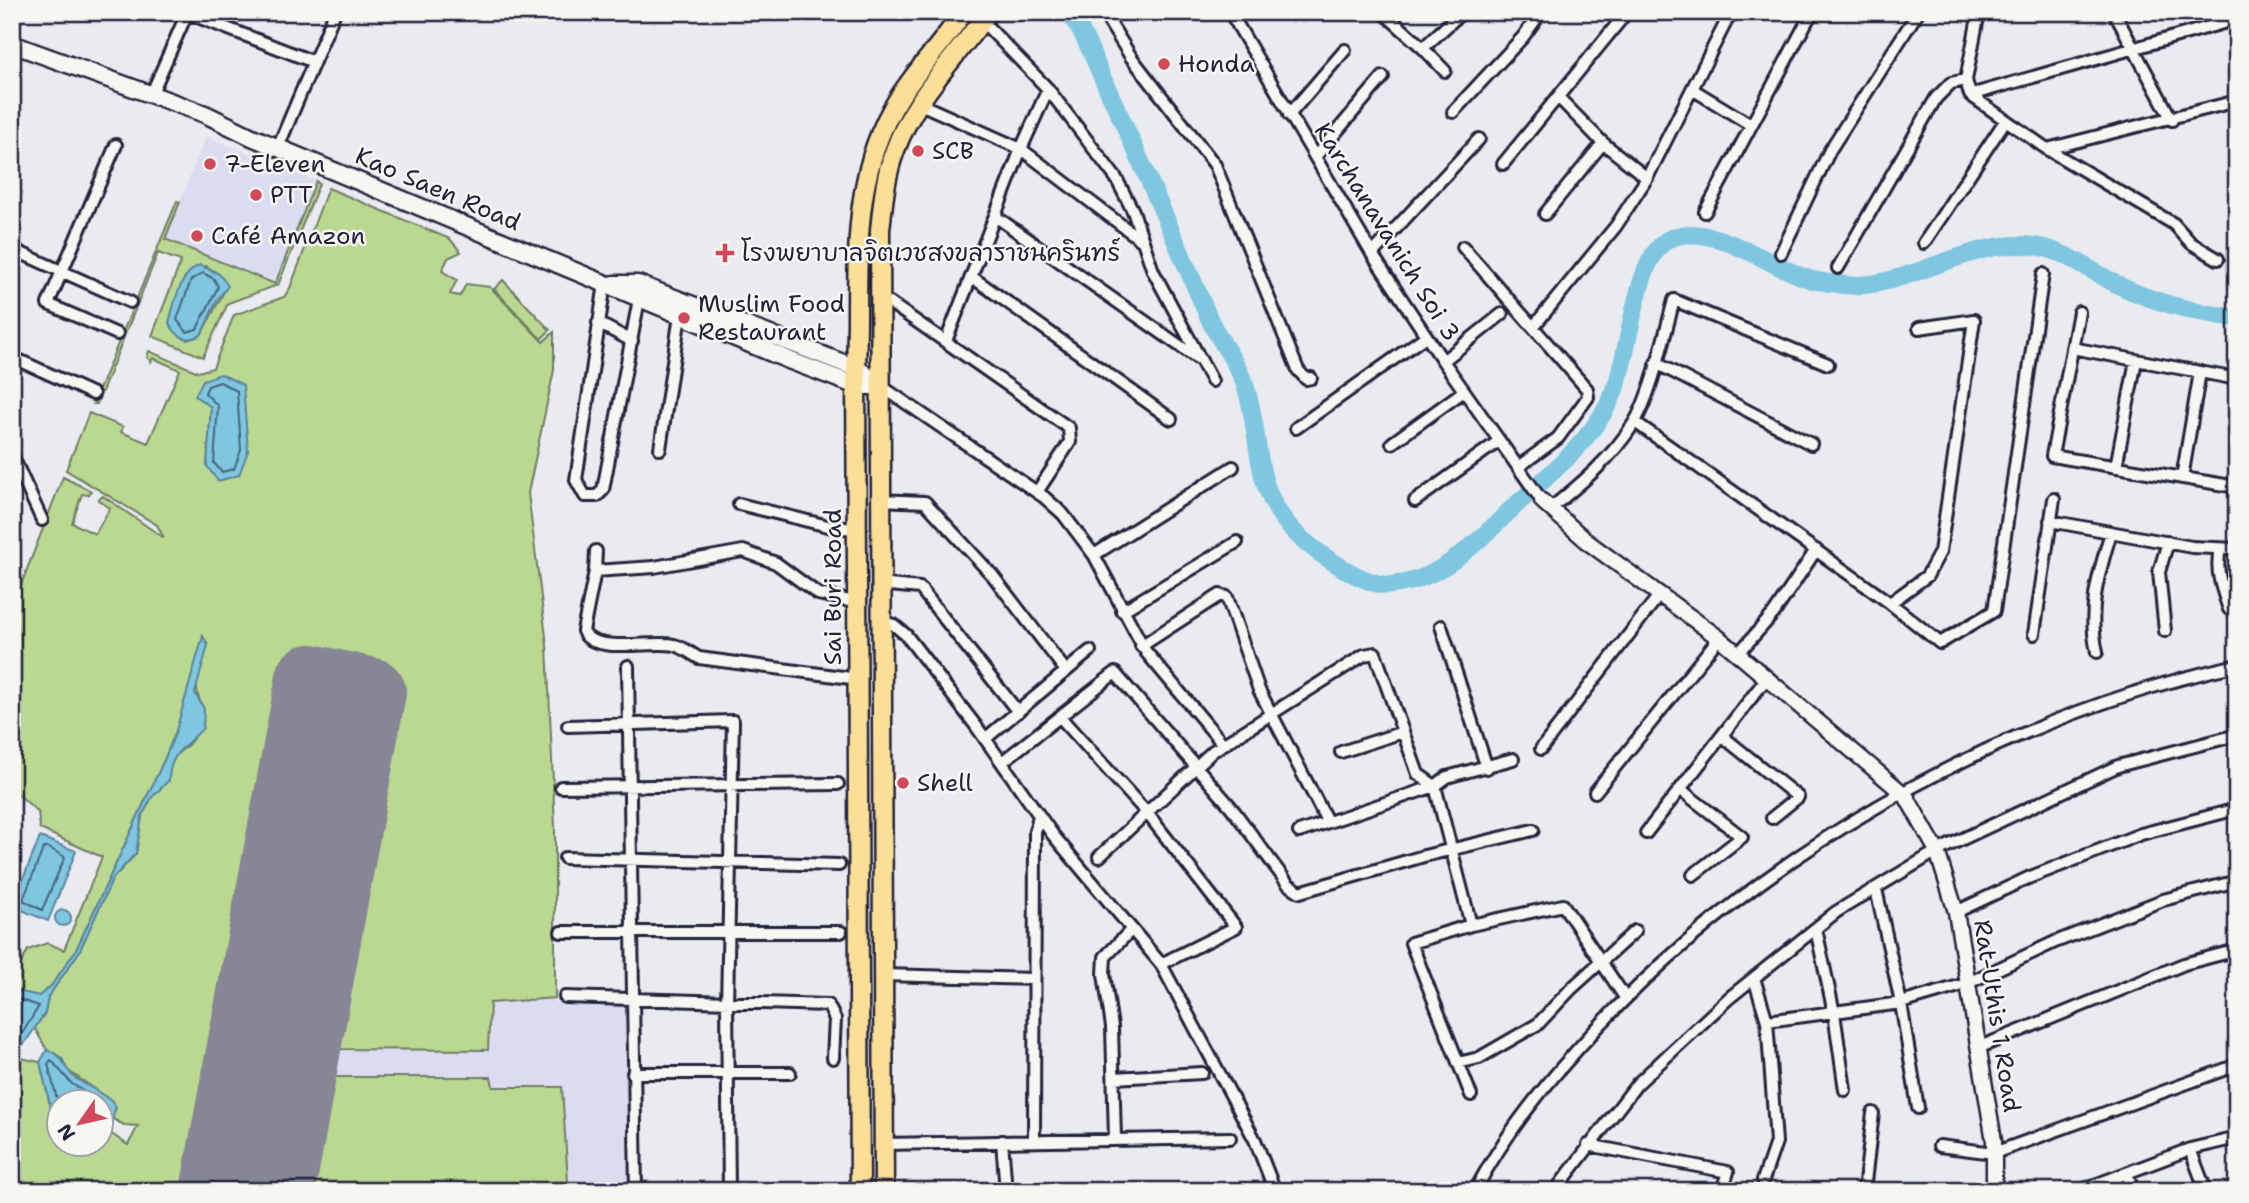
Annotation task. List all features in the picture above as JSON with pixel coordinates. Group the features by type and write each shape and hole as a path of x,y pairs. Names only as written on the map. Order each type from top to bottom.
{"main road":[{"name":"Sai Buri Road","path":"860,1191 856,368 859,231 870,161 898,99 963,12"},
{"name":"Sai Buri Road","path":"884,1191 879,583 880,230 884,190 894,152 918,103 986,15"},
{"name":"Kao Saen Road","path":"12,34 115,75 144,93"},
{"name":"Kao Saen Road","path":"12,44 205,114 639,299 858,386"},
{"name":"Kao Saen Road","path":"605,284 638,284 856,368 881,386"},
{"path":"858,386 881,386"}],"street":[{"path":"278,147 335,12"},
{"path":"1103,12 1158,94 1199,141 1215,165 1298,370 1306,379 1311,378"},
{"name":"Karchanavanich Soi 3","path":"1230,12 1372,254 1443,361 1546,505"},
{"path":"1383,12 1446,71"},
{"path":"1423,48 1462,12"},
{"path":"1453,112 1523,37 1541,12"},
{"path":"1503,164 1627,12"},
{"path":"1534,326 1616,226 1647,178 1731,12"},
{"path":"1705,212 1812,12"},
{"path":"1781,253 1830,150 1918,12"},
{"path":"1979,12 1966,80 1970,96 2047,149 2174,224 2191,243 2218,259"},
{"path":"2114,12 2172,120"},
{"path":"144,93 186,13 314,62"},
{"path":"986,15 1048,89 1116,178 1133,211 1153,271 1212,381"},
{"path":"1970,96 2237,19"},
{"path":"1289,115 1345,50"},
{"path":"1315,157 1383,77"},
{"path":"1838,268 1936,98 1951,83 1966,80"},
{"path":"946,341 1021,149 1048,89"},
{"path":"1692,89 1751,125"},
{"path":"1559,98 1604,143 1647,178"},
{"path":"2047,149 2172,120 2237,101"},
{"path":"918,103 1021,149 1142,240"},
{"path":"1924,243 2005,121"},
{"path":"1372,254 1479,139"},
{"path":"1545,214 1604,143"},
{"path":"116,145 48,304 117,334"},
{"path":"995,216 1199,360"},
{"path":"1463,247 1587,388 1588,397 1558,438 1518,467"},
{"path":"12,248 130,302"},
{"path":"1635,422 1890,603 1940,643 1994,611 2043,274"},
{"path":"972,277 1171,419"},
{"path":"605,284 576,480 585,496 594,497 603,490 639,299"},
{"path":"879,299 946,341 1069,428 1070,442 1037,492"},
{"path":"1546,505 1597,470 1635,422 1674,300 1828,364"},
{"path":"2079,312 2052,456 2237,487"},
{"path":"1443,361 1503,314"},
{"path":"660,449 680,315"},
{"path":"1890,603 1927,576 1940,552 1974,320 1919,328"},
{"path":"598,323 632,341"},
{"path":"1296,428 1426,336"},
{"path":"2072,348 2237,379"},
{"path":"12,357 93,394"},
{"path":"2116,467 2136,360"},
{"path":"1656,363 1811,444"},
{"path":"2182,478 2200,372"},
{"path":"881,386 1037,492 1063,514 1094,555 1141,646 1223,744"},
{"path":"1392,443 1464,391"},
{"path":"1415,501 1499,441"},
{"path":"12,456 42,520"},
{"path":"1094,555 1233,467"},
{"path":"2034,635 2054,499"},
{"path":"879,500 925,502 993,576 1066,671"},
{"path":"739,504 832,527 858,529"},
{"name":"Rat-Uthis 1 Road","path":"1546,505 1589,543 1719,638 1901,792 1937,851 1956,912 1966,984 1980,1047 1994,1153 1994,1191"},
{"path":"2050,521 2168,542 2220,549 2237,548"},
{"path":"2097,652 2091,627 2095,589 2111,532"},
{"path":"1122,611 1237,541"},
{"path":"2165,631 2159,572 2168,542"},
{"path":"2220,549 2220,583 2229,609"},
{"path":"1737,655 1774,613 1816,550"},
{"path":"596,551 595,571 583,631 585,637 595,643 630,645 648,642 676,645 699,658 858,679"},
{"path":"595,571 654,567 743,551 776,563 818,594 858,603"},
{"path":"879,583 920,588 1018,712"},
{"path":"1141,646 1224,594 1270,713 1327,821"},
{"path":"1541,749 1660,594"},
{"path":"880,621 894,625 906,635 1002,762 1039,816 1161,964 1255,1140 1275,1191"},
{"path":"1441,626 1487,768"},
{"path":"1595,792 1719,638"},
{"path":"985,739 1090,651"},
{"path":"1099,857 1195,765 1223,744 1370,652 1376,653 1418,774 1436,786 1471,925"},
{"path":"1475,1191 1488,1165 1548,1082 1624,996 1734,905 1799,857 1901,792 2052,721 2194,674 2237,665"},
{"path":"628,666 636,1191"},
{"path":"1002,762 1115,673 1195,765 1288,884 1300,892 1533,830"},
{"path":"1646,833 1766,679"},
{"path":"1060,717 1147,813 1236,927 1161,964"},
{"path":"568,726 733,721 727,1004 729,1191"},
{"path":"1341,752 1403,732"},
{"path":"1555,1191 1637,1084 1729,998 1836,912 1937,851 2118,766 2237,735"},
{"path":"1723,736 1798,797 1772,818"},
{"path":"1299,832 1436,786 1447,777 1513,759"},
{"path":"561,787 838,784"},
{"path":"1681,790 1742,837 1693,875"},
{"path":"1956,912 2028,878 2141,834 2237,809"},
{"path":"1034,1139 1035,831 1039,816"},
{"path":"565,858 839,865"},
{"path":"1767,1021 1901,1003 1966,984 2055,942 2163,900 2237,881"},
{"path":"1877,889 1901,1003 1918,1108"},
{"path":"1471,1095 1411,943 1471,925 1563,905 1600,964 1624,996"},
{"path":"1115,1139 1114,1078 1105,957 1116,942 1132,929"},
{"path":"1816,929 1834,1013 1845,1090"},
{"path":"1458,1063 1479,1058 1538,1024 1571,989 1635,931"},
{"path":"561,932 841,932"},
{"path":"1980,1047 2184,964 2237,950"},
{"path":"883,975 1034,979"},
{"path":"1754,978 1767,1021 1776,1142 1763,1180"},
{"path":"565,998 828,1005 835,1019 833,1058"},
{"path":"1939,1146 1994,1153 2237,1065"},
{"path":"633,1073 790,1073"},
{"path":"1114,1078 1202,1073"},
{"path":"1864,1191 1874,1113"},
{"path":"883,1144 1034,1139 1230,1138"},
{"path":"2079,1191 2190,1149 2237,1138"},
{"path":"1002,1141 1006,1191"},
{"path":"1588,1145 1728,1172 1723,1191"},
{"path":"2190,1149 2206,1191"},
{"path":"2127,1173 2133,1191"}],"shaded area":[{"path":"206,136 316,181 275,284 165,239"},
{"path":"301,576 555,828 555,1003 626,1007 628,1181 556,1182 555,1191 188,1191"}],"green space":[{"path":"316,181 319,184 278,285 228,303 203,357 152,336 181,261 158,253 97,404 93,404 177,201 180,202 165,239 275,284","holes":["206,266 219,274 227,286 201,335 187,340 169,323 185,277"]},
{"path":"328,188 450,239 461,252 448,258 442,271 457,280 450,294 460,296 466,284 490,287 543,342 554,332 554,370 528,493 547,645 555,828 555,998 490,1003 488,1050 326,1049 319,1046 382,688 305,670 208,1191 12,1191 12,1056 40,1062 46,1088 46,1158 116,1158 116,1137 128,1145 138,1126 124,1125 116,1121 116,1088 93,1088 67,1070 62,1058 47,1050 34,1027 45,1013 48,997 79,952 113,878 136,854 142,816 152,797 169,780 171,762 195,734 204,710 197,685 207,645 203,637 176,731 76,950 51,986 39,996 12,990 12,960 21,963 28,950 47,943 64,950 102,857 40,829 38,812 12,789 12,608 63,477 91,491 89,495 82,494 72,523 95,534 110,508 98,500 103,496 164,538 157,525 66,470 89,413 123,427 121,432 148,443 180,370 153,358 151,362 147,357 149,351 198,372 213,368 234,315 284,297 290,288","holes":["211,407 218,480 207,466"]},
{"path":"503,280 550,330 541,339 494,289"},
{"path":"321,1077 491,1077 493,1087 562,1087 568,1182 555,1182 555,1191 293,1191 313,1083"}],"water":[{"path":"200,265 219,274 228,286 217,300 201,335 186,338 175,332 169,323 183,281 187,274"},
{"path":"221,374 243,385 248,451 239,475 218,481 207,466 211,407 195,396 203,380"},
{"path":"203,636 208,645 195,693 204,709 203,728 176,756 169,780 152,797 142,816 136,853 113,878 79,952 48,997 45,1013 24,1044 12,1046 12,990 39,996 51,986 76,950 176,731"},
{"path":"40,837 76,851 48,921 12,906"},
{"path":"63,910 69,912 69,924 63,926 57,924 55,918 57,912"},
{"path":"47,1050 52,1052 74,1077 92,1088 46,1088 40,1062"}],"waterway":[{"path":"1068,12 1090,50 1212,325 1242,376 1250,403 1263,475 1277,510 1297,535 1322,555 1352,573 1381,584 1393,585 1413,581 1453,561 1556,469 1580,444 1601,416 1617,383 1647,267 1657,250 1669,239 1685,234 1720,240 1809,279 1843,285 1867,285 1892,280 1990,248 2015,245 2040,247 2071,258 2118,285 2147,297 2192,310 2237,318"}],"runway":[{"path":"214,1191 310,678 372,692 281,1191"}],"place":[{"name":"Honda","path":"1164,64"},
{"name":"SCB","path":"918,151"},
{"name":"7-Eleven","path":"210,164"},
{"name":"PTT","path":"256,195"},
{"name":"Café Amazon","path":"197,236"},
{"name":"โรงพยาบาลจิตเวชสงขลาราชนครินทร์","path":"725,253"},
{"name":"Muslim Food Restaurant","path":"684,318"},
{"name":"Shell","path":"903,783"}]}
